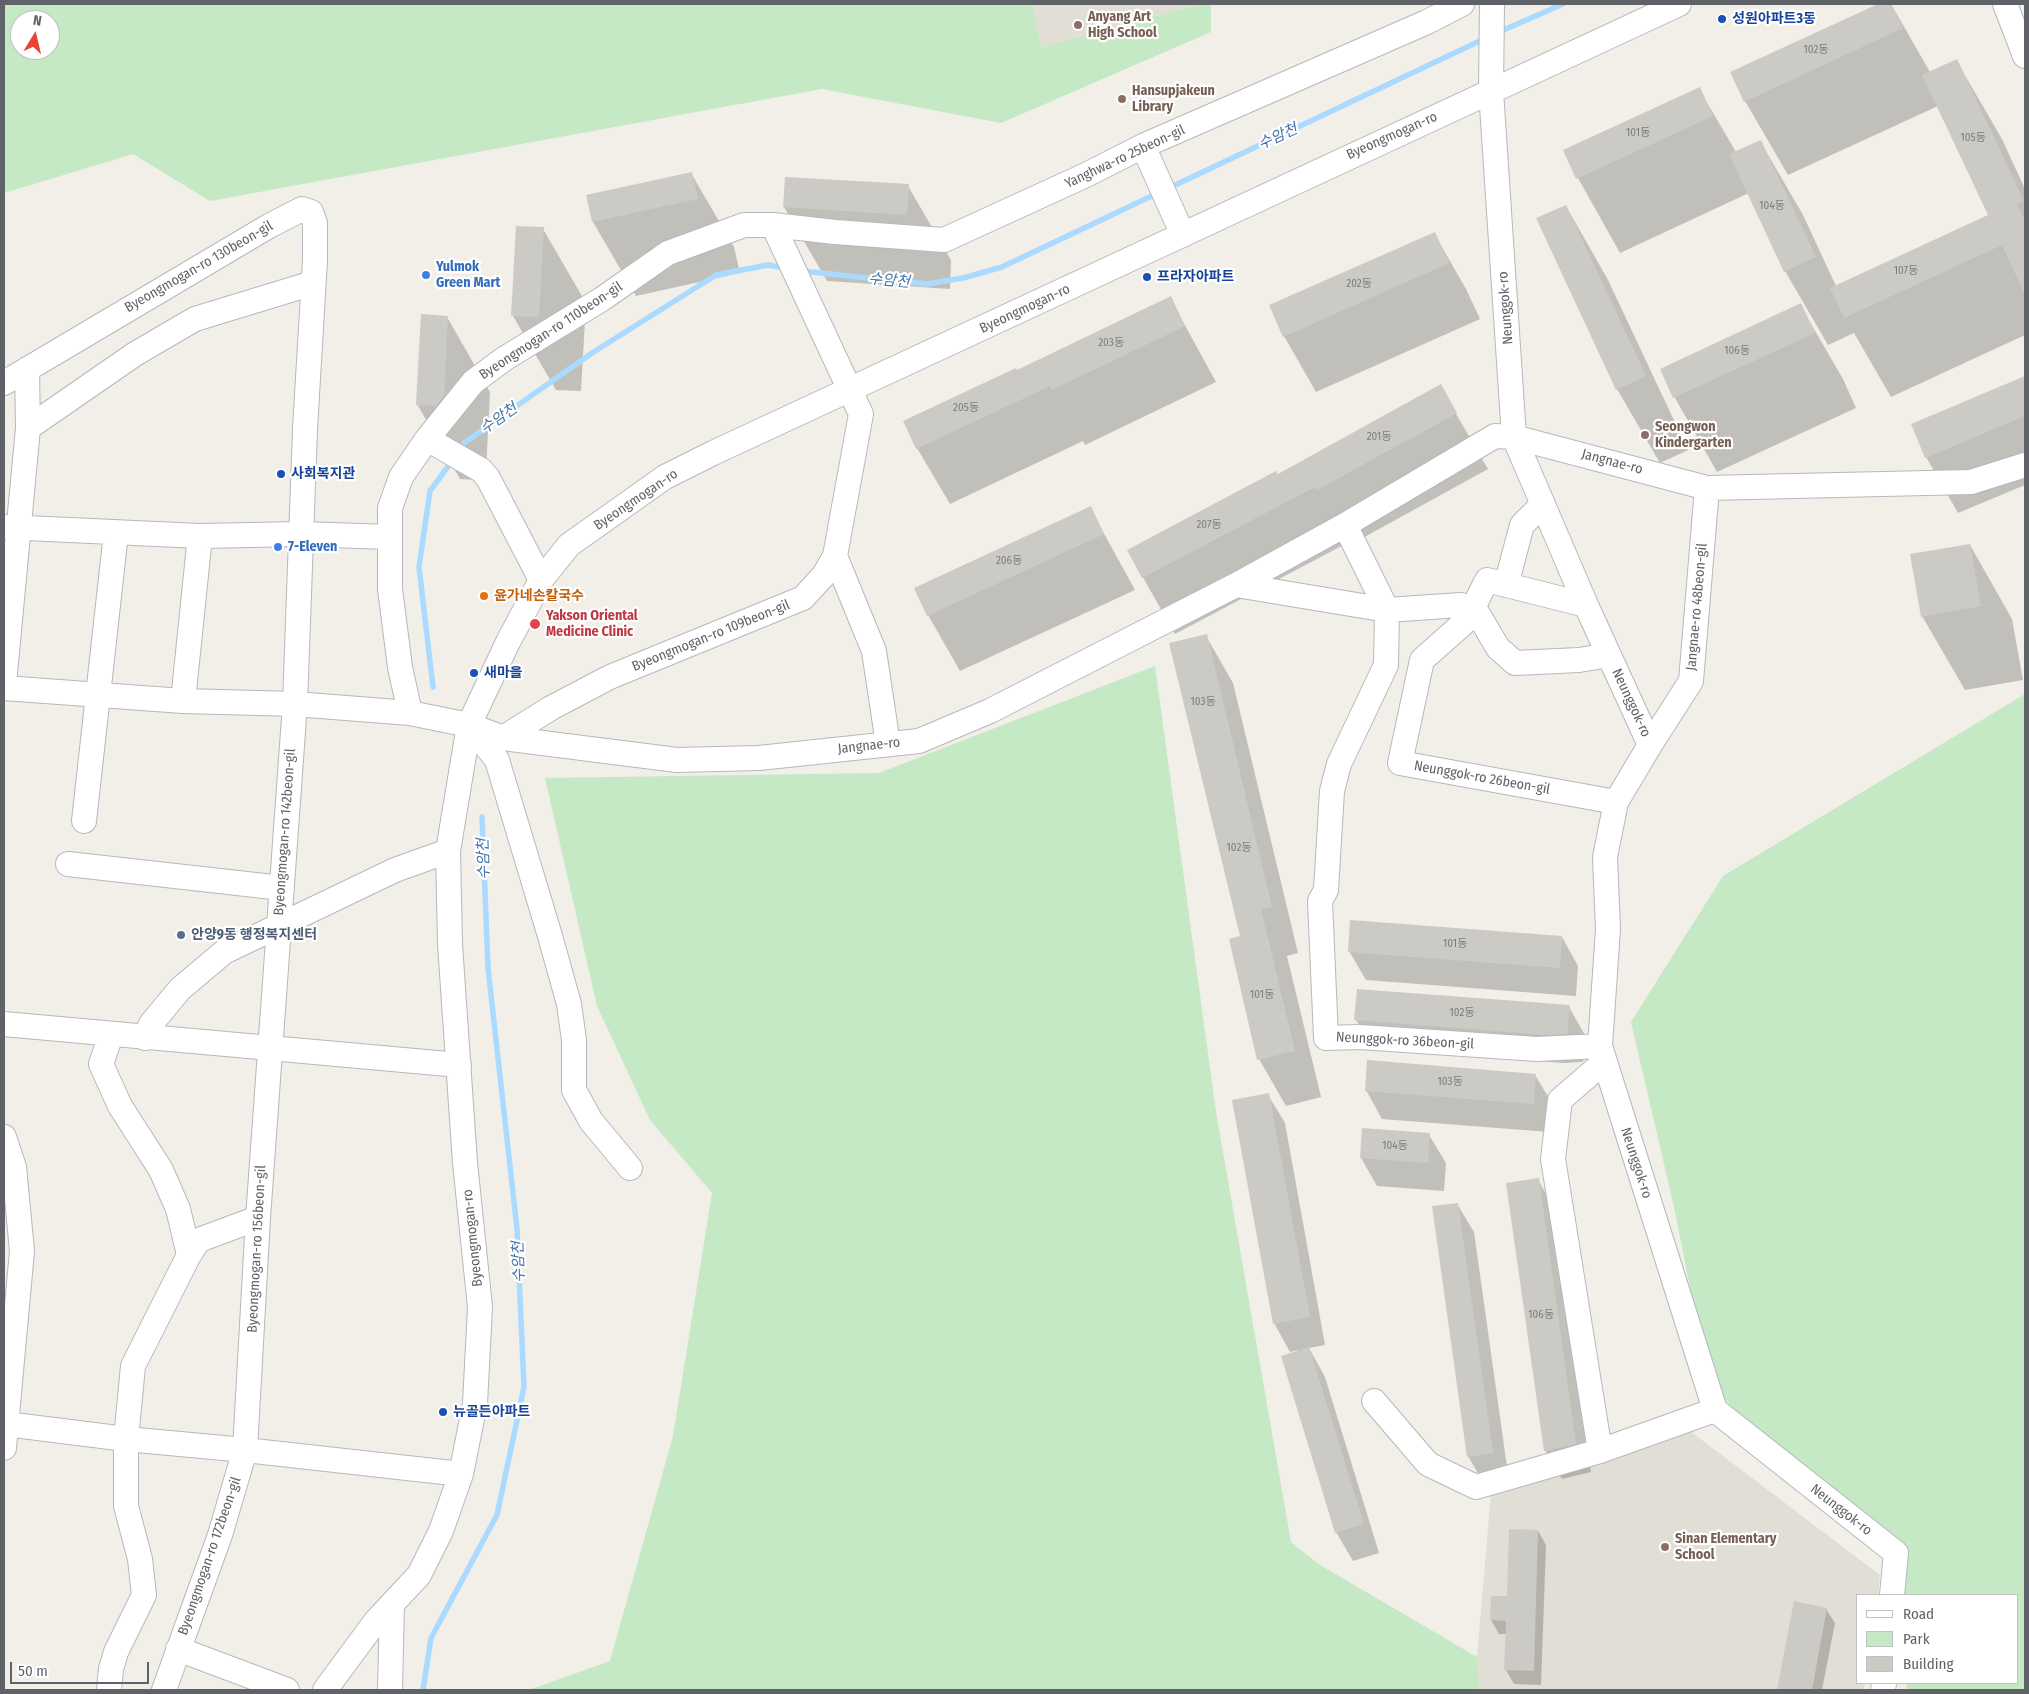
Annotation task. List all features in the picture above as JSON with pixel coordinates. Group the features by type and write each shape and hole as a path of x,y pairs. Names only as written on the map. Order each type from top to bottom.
{"street":[{"name":"Yanghwa-ro 25beon-gil","path":"778,235 835,232 944,240 1086,175 1147,154 1462,4"},
{"name":"Neunggok-ro","path":"1492,4 1493,61 1491,91 1514,437 1586,605 1650,745 1616,802 1604,857 1608,929 1602,1054 1715,1410 1896,1553 1892,1594"},
{"name":"Byeongmogan-ro","path":"325,1690 376,1621 419,1575 441,1531 461,1474 475,1404 480,1307 465,1163 450,944 448,852 469,724 508,642 541,580 569,545 665,477 713,453 850,391 1331,164 1679,4"},
{"path":"2005,4 2025,56"},
{"path":"1147,154 1183,235"},
{"name":"Byeongmogan-ro 130beon-gil","path":"4,383 260,231 302,208 311,212 316,223 295,704"},
{"name":"Byeongmogan-ro 110beon-gil","path":"410,713 400,667 390,590 390,508 401,477 432,442 473,382 504,359 602,299 668,253 744,224 778,235"},
{"path":"778,235 850,391"},
{"path":"28,428 135,354 195,319 313,283"},
{"path":"4,684 11,528 28,428 27,369"},
{"name":"Byeongmogan-ro 109beon-gil","path":"503,738 552,708 610,677 804,598 824,575 835,556 861,414 850,391"},
{"name":"Jangnae-ro","path":"469,724 503,738 678,760 759,758 919,741 990,711 1236,585 1345,525 1495,436 1514,437 1706,488 1971,482 2025,465"},
{"path":"432,442 482,470 488,478 541,580"},
{"name":"Jangnae-ro 48beon-gil","path":"1650,745 1691,681 1706,488"},
{"path":"1506,585 1522,525 1543,504"},
{"name":"Neunggok-ro 36beon-gil","path":"1345,525 1387,610 1386,665 1339,764 1332,791 1326,890 1320,901 1326,1038 1360,1037 1602,1054"},
{"path":"11,528 200,536 301,534 390,537"},
{"path":"84,821 116,533"},
{"path":"183,701 200,536"},
{"path":"835,556 874,652 888,744"},
{"path":"1386,665 1422,660 1468,620 1471,609 1487,580 1586,605"},
{"path":"1236,585 1387,610 1462,605 1471,609"},
{"name":"Neunggok-ro","path":"1471,609 1478,614 1498,648 1515,663 1578,660 1609,655"},
{"name":"Neunggok-ro 26beon-gil","path":"1422,660 1400,763 1616,802"},
{"path":"4,688 183,701 295,704 410,713 469,724 497,760 550,936 569,1004 574,1040 574,1090 590,1121 630,1168"},
{"name":"Byeongmogan-ro 142beon-gil","path":"270,1049 295,704"},
{"path":"145,1038 151,1024 180,989 224,952 395,870 448,852"},
{"path":"68,864 282,888"},
{"path":"4,1024 459,1065"},
{"path":"111,1035 101,1064 120,1106 162,1170 178,1210 188,1255"},
{"name":"Byeongmogan-ro 156beon-gil","path":"245,1450 270,1049"},
{"path":"1600,1451 1554,1159 1560,1100 1602,1054"},
{"path":"4,1136 14,1167 22,1251 4,1448"},
{"path":"110,1690 111,1669 116,1652 144,1596 140,1559 126,1506 126,1439 133,1366 188,1255 199,1240 258,1218"},
{"path":"1374,1401 1428,1464 1476,1487 1600,1451 1715,1410"},
{"path":"6,1424 126,1439 461,1474"},
{"name":"Byeongmogan-ro 172beon-gil","path":"164,1690 220,1535 245,1450"},
{"path":"390,1690 392,1605"},
{"path":"178,1650 286,1690"}],"shaded area":[{"name":"Anyang Art High School","path":"1032,4 1200,4 1040,47"},
{"name":"Sinan Elementary School","path":"1686,1428 1880,1575 1878,1594 1856,1594 1856,1684 1865,1684 1864,1690 1480,1690 1477,1657 1491,1493"}],"green space":[{"path":"4,4 1032,4 1041,47 1200,4 1211,4 1211,32 1001,123 822,89 210,201 133,154 4,193"},
{"path":"1155,666 1216,1112 1291,1542 1320,1565 1477,1657 1480,1690 529,1690 610,1661 673,1436 712,1193 650,1120 597,1006 545,778 879,773"},
{"path":"2025,694 2025,1690 1907,1690 1906,1684 2019,1684 2019,1594 1899,1594 1898,1540 1762,1452 1707,1372 1674,1207 1631,1022 1723,876"}],"building":[{"path":"1878,4 1891,4 1903,28 1744,102 1730,72"},
{"path":"1957,59 2024,201 2017,204 2025,221 2025,295 2002,245 1844,318 1830,288 1988,215 1922,75"},
{"path":"1700,87 1713,116 1576,179 1563,150"},
{"path":"1761,140 1816,257 1784,272 1729,154"},
{"path":"692,172 698,199 592,222 586,195"},
{"path":"785,177 909,184 907,215 783,207"},
{"path":"1566,205 1646,376 1616,390 1536,218"},
{"path":"516,226 544,227 539,317 511,316"},
{"path":"1435,232 1449,263 1283,337 1269,305"},
{"path":"1171,296 1185,326 1052,390 1050,386 916,449 903,421 1016,368 1017,370"},
{"path":"1801,303 1815,333 1673,398 1660,369"},
{"path":"421,314 448,316 444,396 436,406 416,405"},
{"path":"2025,376 2025,416 1925,458 1911,424"},
{"path":"1441,384 1457,413 1317,490 1315,487 1142,578 1127,550 1276,471 1278,474"},
{"path":"1091,506 1104,534 927,616 914,588"},
{"path":"1970,544 1981,606 1921,617 1910,554"},
{"path":"1207,634 1272,907 1261,909 1295,1051 1257,1060 1229,939 1240,936 1169,643"},
{"path":"1350,920 1562,936 1560,968 1348,952"},
{"path":"1357,989 1570,1005 1567,1034 1546,1035 1354,1020"},
{"path":"1367,1060 1536,1074 1534,1104 1365,1091"},
{"path":"1269,1093 1310,1317 1273,1324 1232,1100"},
{"path":"1362,1128 1430,1133 1428,1163 1360,1158"},
{"path":"1539,1178 1576,1444 1544,1451 1506,1183"},
{"path":"1458,1203 1493,1453 1467,1457 1432,1206"},
{"path":"1309,1347 1364,1524 1335,1533 1281,1356"},
{"path":"1509,1529 1538,1530 1534,1671 1504,1670 1506,1621 1490,1620 1491,1596 1507,1596"},
{"path":"1794,1601 1827,1608 1812,1690 1777,1690"}],"waterway":[{"name":"수암천","path":"1499,32 1563,4"},
{"name":"수암천","path":"1169,188 1486,38"},
{"name":"수암천","path":"802,271 927,284 963,278 1002,267 1158,193"},
{"name":"수암천","path":"459,451 464,443 592,353 716,275 768,265 785,268"},
{"name":"수암천","path":"433,687 419,567 430,491 452,461"},
{"name":"수암천","path":"423,1690 431,1638 497,1515 524,1387 517,1229 488,968 482,817"}],"place":[{"name":"성원아파트3동","path":"1722,19"},
{"name":"Anyang Art High School","path":"1078,25"},
{"name":"Hansupjakeun Library","path":"1122,99"},
{"name":"Yulmok Green Mart","path":"426,275"},
{"name":"프라자아파트","path":"1147,277"},
{"name":"Seongwon Kindergarten","path":"1645,435"},
{"name":"사회복지관","path":"281,474"},
{"name":"7-Eleven","path":"278,547"},
{"name":"윤가네손칼국수","path":"484,596"},
{"name":"Yakson Oriental Medicine Clinic","path":"535,624"},
{"name":"새마을","path":"474,673"},
{"name":"안양9동 행정복지센터","path":"181,935"},
{"name":"뉴골든아파트","path":"443,1412"},
{"name":"Sinan Elementary School","path":"1665,1547"}]}
